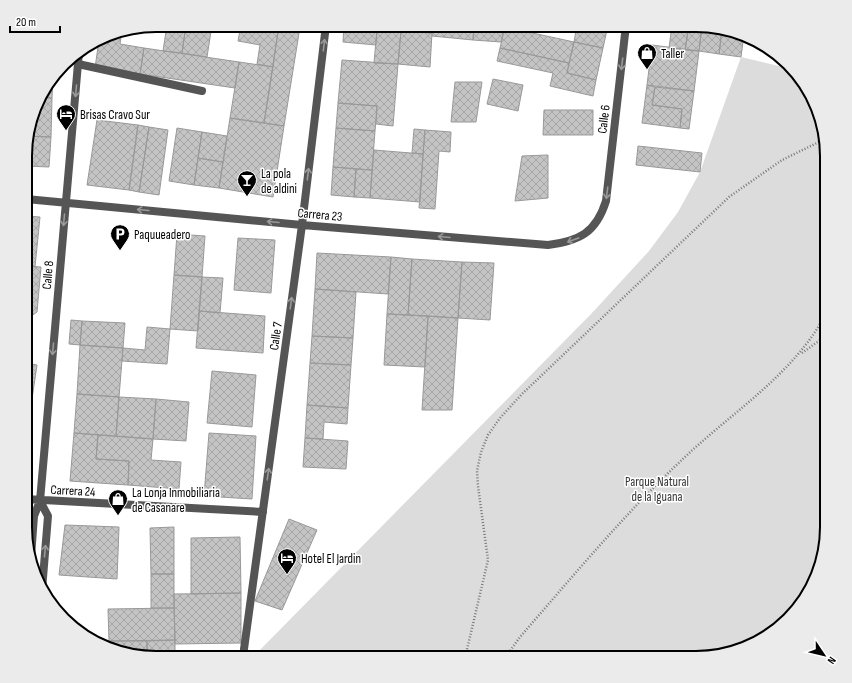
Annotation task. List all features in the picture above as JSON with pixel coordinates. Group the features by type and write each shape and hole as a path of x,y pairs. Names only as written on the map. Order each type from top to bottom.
{"street":[{"name":"Calle 7","path":"244,649 302,225 325,32"},
{"name":"Calle 6","path":"602,215 606,201 625,32"},
{"name":"Calle 8","path":"32,538 34,516 40,501 79,59"},
{"path":"78,64 202,91"},
{"name":"Carrera 23","path":"32,200 302,225 548,245 569,242 580,238 593,227 602,215"},
{"name":"Carrera 24","path":"32,500 263,512"},
{"name":"Calle 8","path":"40,501 48,516 43,577"}],"path":[{"path":"466,651 488,560 477,471 481,452 488,435 500,418 521,395 729,197 782,160 819,142"},
{"path":"800,354 820,323"},
{"path":"510,651 520,637 644,498 686,457 770,383 800,354 820,340"}],"green space":[{"name":"Parque Natural de la Iguana","path":"741,57 783,67 794,80 807,101 818,132 820,148 820,535 818,551 811,575 794,603 784,615 772,625 751,638 720,649 704,651 259,651 592,313 649,251 678,212 700,172"}],"building":[{"path":"166,32 185,32 182,53 163,51"},
{"path":"185,32 211,32 207,57 182,53"},
{"path":"240,32 278,32 273,67 257,64 260,45 238,41"},
{"path":"278,32 299,32 284,126 264,123"},
{"path":"344,32 377,32 376,45 343,42"},
{"path":"377,32 401,32 398,64 374,63"},
{"path":"401,32 432,33 430,67 398,64"},
{"path":"432,32 474,32 473,40 432,36"},
{"path":"474,32 503,32 501,42 473,40"},
{"path":"504,32 528,32 574,42 569,63 500,48"},
{"path":"576,32 606,32 603,48 574,42"},
{"path":"671,32 688,32 685,50 669,48"},
{"path":"688,32 701,32 699,51 685,50"},
{"path":"701,32 721,34 719,54 699,51"},
{"path":"721,34 743,41 741,57 719,54"},
{"path":"121,37 120,44 144,48 140,74 95,68 98,47 101,45"},
{"path":"574,42 603,48 596,80 567,73"},
{"path":"652,45 699,51 694,91 647,85"},
{"path":"144,48 239,62 235,88 140,74"},
{"path":"500,48 569,63 567,73 596,80 593,96 550,86 553,73 497,61"},
{"path":"342,60 398,64 393,126 376,124 377,106 338,103"},
{"path":"239,62 273,67 264,123 230,118"},
{"path":"493,79 523,85 518,111 487,104"},
{"path":"455,82 482,82 476,122 451,122"},
{"path":"647,85 655,87 652,105 682,109 680,128 642,123"},
{"path":"655,87 694,91 689,129 680,128 682,109 652,105"},
{"path":"52,88 52,98 47,98"},
{"path":"47,98 52,98 51,137 33,136 41,108"},
{"path":"338,103 377,106 375,131 336,128"},
{"path":"544,110 593,110 593,135 543,135"},
{"path":"230,118 284,126 273,197 219,188"},
{"path":"97,120 138,125 129,190 87,185"},
{"path":"138,125 149,127 139,192 129,190"},
{"path":"149,127 168,130 159,195 139,192"},
{"path":"177,128 202,132 194,185 169,181"},
{"path":"336,128 375,131 372,170 333,167"},
{"path":"414,129 425,130 423,154 412,153"},
{"path":"425,130 451,132 450,152 439,151 435,209 419,208"},
{"path":"202,132 227,136 223,162 198,158"},
{"path":"33,136 51,137 49,167 32,166"},
{"path":"638,146 702,153 700,172 636,165"},
{"path":"374,150 423,154 420,202 370,198"},
{"path":"548,155 548,198 515,201 522,156"},
{"path":"198,158 223,162 219,188 194,185"},
{"path":"333,167 356,169 354,197 331,195"},
{"path":"356,169 372,170 370,198 354,197"},
{"path":"32,216 40,217 35,267 32,267"},
{"path":"177,234 205,236 202,277 174,275"},
{"path":"238,238 275,240 271,293 234,290"},
{"path":"317,253 391,257 388,294 315,289"},
{"path":"391,257 412,259 408,315 387,314"},
{"path":"412,259 462,262 458,318 408,315"},
{"path":"462,262 494,263 490,320 458,318"},
{"path":"32,266 41,267 37,312 32,316"},
{"path":"174,275 202,277 198,331 170,329"},
{"path":"202,277 223,278 220,313 199,311"},
{"path":"315,289 356,292 353,338 312,336"},
{"path":"199,311 265,316 263,353 196,348"},
{"path":"387,314 428,316 425,367 384,365"},
{"path":"428,316 458,318 452,410 422,410"},
{"path":"71,320 82,321 80,345 69,344"},
{"path":"82,321 125,323 123,348 80,345"},
{"path":"147,327 170,329 167,364 122,361 123,348 145,350"},
{"path":"312,336 353,338 351,365 310,363"},
{"path":"80,345 123,348 119,397 77,394"},
{"path":"310,363 351,365 348,408 307,405"},
{"path":"32,364 37,365 32,399"},
{"path":"212,371 256,375 252,427 207,423"},
{"path":"77,394 119,397 116,436 74,433"},
{"path":"119,397 156,399 153,439 116,436"},
{"path":"156,399 189,402 186,441 153,439"},
{"path":"307,405 348,408 347,424 324,422 323,439 305,438"},
{"path":"74,433 98,435 96,459 129,461 128,485 70,481"},
{"path":"209,433 256,436 252,499 204,496"},
{"path":"98,435 153,439 151,460 181,462 179,489 128,485 129,461 96,459"},
{"path":"305,438 348,441 346,469 303,467"},
{"path":"289,519 317,530 282,610 255,601"},
{"path":"65,525 119,527 117,579 59,575"},
{"path":"174,527 174,574 151,574 150,528"},
{"path":"240,537 241,593 191,594 191,538"},
{"path":"151,574 174,574 174,608 151,608"},
{"path":"241,593 241,643 175,644 174,594"},
{"path":"174,608 175,640 109,641 108,609"},
{"path":"175,640 175,651 147,651 147,641"},
{"path":"147,641 147,651 132,649 108,642"}],"place":[{"name":"Taller","path":"647,70"},
{"name":"Brisas Cravo Sur","path":"66,131"},
{"name":"La pola de aldini","path":"247,197"},
{"name":"Paquueadero","path":"120,251"},
{"name":"La Lonja Inmobiliaria de Casanare","path":"118,516"},
{"name":"Hotel El Jardin","path":"287,575"}]}
